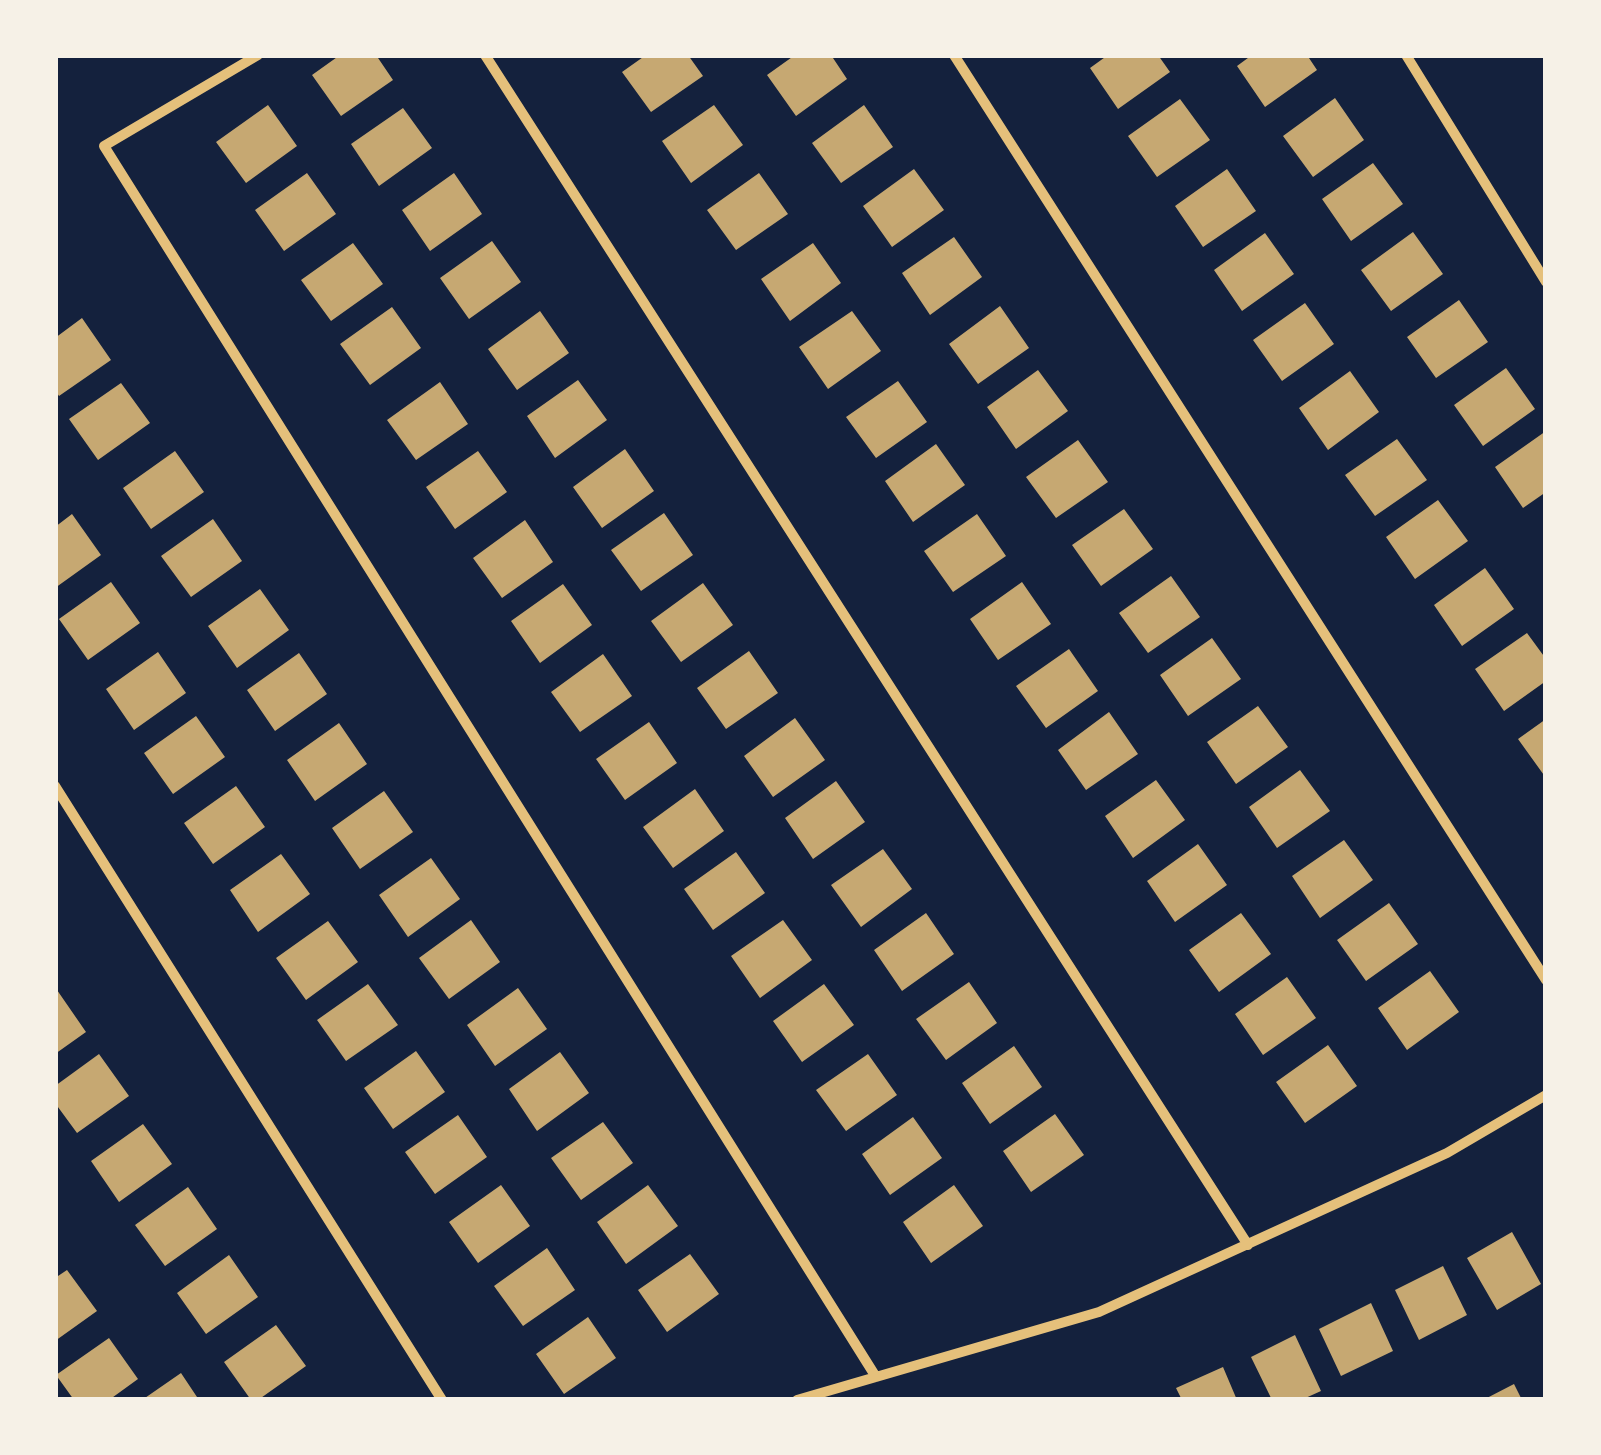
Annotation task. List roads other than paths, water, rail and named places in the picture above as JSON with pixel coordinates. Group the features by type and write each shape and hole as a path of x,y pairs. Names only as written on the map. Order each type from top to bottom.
{"street":[{"path":"258,55 104,146 876,1377"},
{"path":"484,55 1248,1245"},
{"path":"954,55 1546,980"},
{"path":"1406,55 1546,282"},
{"path":"55,786 442,1400"},
{"path":"797,1400 1098,1312 1447,1154 1546,1094"}]}
